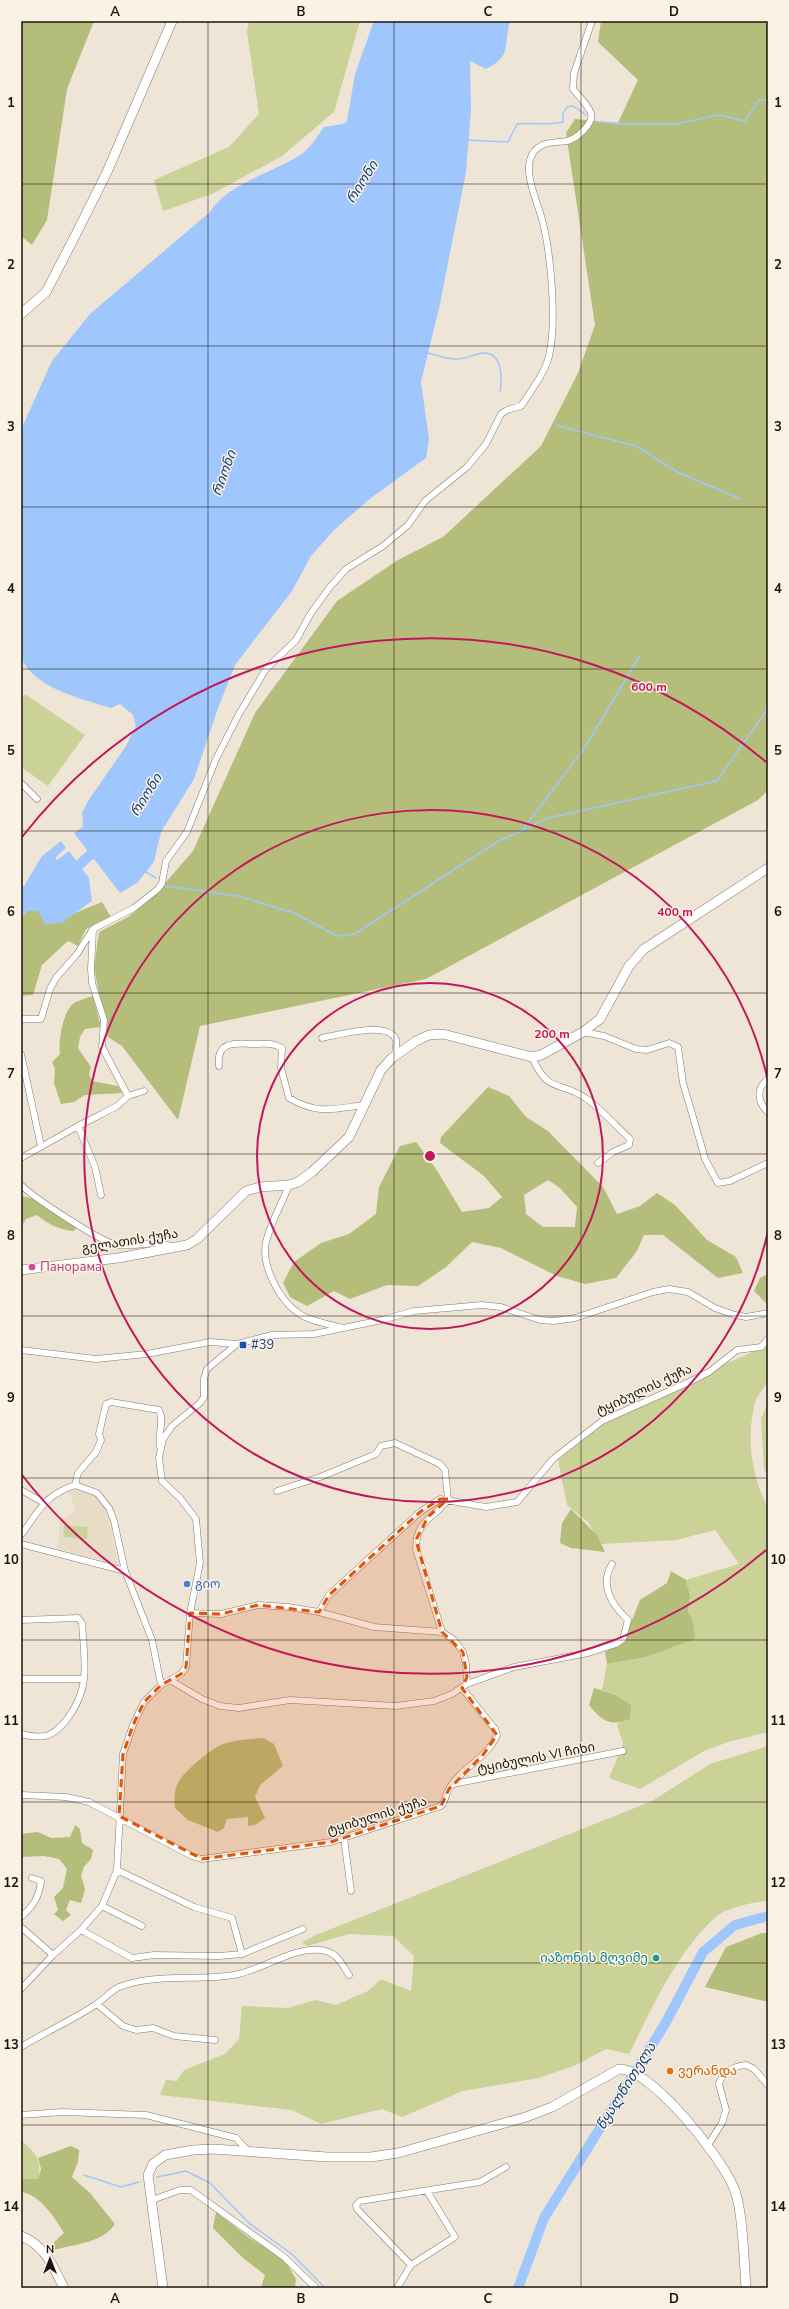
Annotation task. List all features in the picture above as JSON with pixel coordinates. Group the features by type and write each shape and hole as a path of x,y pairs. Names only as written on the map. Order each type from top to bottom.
{"main road":[{"path":"21,314 46,292 107,172 172,21"},
{"path":"532,1057 549,1052 584,1032 605,1014 629,966 642,951 768,868"},
{"name":"გელათის ქუჩა","path":"21,1270 118,1258 175,1248 197,1239 246,1191 260,1187 289,1185 298,1182 312,1172 349,1137 381,1070 395,1056 416,1041 429,1035 443,1034 532,1057"},
{"path":"163,2288 148,2175 153,2164 165,2155 193,2150 346,2157 398,2153 526,2117 571,2097 616,2070 626,2070 651,2086 678,2109 708,2145 733,2186 738,2200 746,2288"},
{"path":"21,2236 40,2247 49,2259 64,2288"}],"street":[{"path":"21,1019 41,1019 50,989 56,978 77,954 93,929 134,908 158,889 162,883 166,861 171,851 180,844 187,832 216,759 239,714 266,669 296,640 311,613 330,587 346,569 383,546 408,525 425,501 467,467 486,444 501,414 507,410 521,406 537,382 549,356 552,306 548,251 543,221 531,183 530,166 532,155 541,146 555,140 568,141 581,133 590,121 591,113 572,89 574,73 592,21"},
{"path":"21,783 37,799"},
{"path":"93,929 92,983 104,1020 102,1047 128,1096"},
{"path":"322,1038 350,1032 385,1030 392,1034 396,1040 395,1056"},
{"path":"584,1032 604,1036 636,1049 647,1050 669,1043 678,1048 683,1083 705,1159 718,1183 730,1181 768,1163"},
{"path":"219,1066 218,1056 221,1050 228,1046 240,1042 269,1042 282,1048 281,1068 289,1098 311,1109 326,1110 364,1105"},
{"path":"21,1054 41,1146"},
{"path":"532,1057 544,1079 549,1084 587,1099 630,1139 629,1145 613,1152 598,1163"},
{"path":"768,1079 761,1084 759,1092 763,1107 768,1112"},
{"path":"21,1158 117,1106 128,1096 144,1091"},
{"path":"78,1126 94,1167 101,1194"},
{"path":"21,1185 107,1242 129,1246 164,1242 175,1248"},
{"path":"289,1185 271,1226 266,1243 266,1260 274,1282 285,1300 305,1317 344,1328"},
{"path":"21,1350 96,1359 147,1354 210,1342 237,1344 272,1335 314,1334 414,1311 482,1305 501,1307 540,1320 554,1321 575,1318 653,1292 669,1289 688,1292 715,1308 735,1315 746,1317 768,1312"},
{"name":"ტყიბულის ქუჩა","path":"448,1499 486,1506 517,1502 553,1458 602,1421 702,1375 737,1350 761,1347 768,1339"},
{"path":"21,1989 53,1955 81,1930 102,1906 117,1870 123,1754 144,1702 161,1684 182,1674 186,1667 190,1613 200,1563 196,1519 180,1498 162,1481 159,1468 160,1449 163,1439 172,1426 200,1403 204,1397 204,1379 207,1369 237,1344"},
{"path":"75,1485 78,1473 96,1452 101,1440 99,1434 106,1404 117,1402 159,1410 162,1415 158,1441 160,1449"},
{"path":"277,1491 299,1482 320,1477 376,1454 381,1446 394,1443 411,1449 440,1464 445,1470 448,1499"},
{"path":"21,1535 50,1497 75,1485 97,1493 108,1508 114,1521 125,1570 152,1640 161,1684"},
{"path":"21,1490 44,1503"},
{"path":"319,1612 329,1594 420,1512 440,1499 448,1499"},
{"path":"442,1632 416,1549 416,1540 428,1517 448,1499"},
{"path":"21,1544 125,1570"},
{"path":"170,1680 202,1699 220,1706 239,1708 290,1700 396,1706 434,1701 464,1686 514,1667 588,1653 616,1644 623,1639 628,1620 613,1602 606,1583 606,1574 612,1564"},
{"path":"190,1613 221,1614 258,1605 319,1612 374,1627 442,1632 454,1640 463,1652 466,1664 464,1686"},
{"path":"21,1620 78,1618 82,1623 84,1679 80,1697 61,1726 48,1735 37,1736 21,1734"},
{"path":"21,1680 84,1679"},
{"name":"ტყიბულის ქუჩა","path":"21,1795 66,1797 89,1802 119,1816 192,1856 202,1859 331,1842 436,1809 446,1801 449,1789 483,1755 497,1735 495,1729 464,1686"},
{"name":"ტყიბულის VI ჩიხი","path":"453,1784 623,1751"},
{"path":"344,1838 351,1891"},
{"path":"117,1870 194,1907 232,1918 242,1954"},
{"path":"21,1917 32,1907 38,1898 41,1881 32,1878"},
{"path":"102,1906 142,1926"},
{"path":"21,1927 53,1955"},
{"path":"81,1930 132,1958 154,1955 219,1956 242,1954 303,1928"},
{"path":"21,2047 97,2004 119,1987 171,1978 234,1975 262,1968 306,1950 330,1952 337,1956 349,1975"},
{"path":"97,2004 123,2026 136,2030 153,2028 174,2036 215,2040"},
{"path":"708,2145 722,2123 726,2110 719,2084 723,2075 732,2069 746,2065 754,2069 768,2085"},
{"path":"21,2115 62,2112 146,2115 236,2138 248,2152"},
{"path":"411,2265 358,2209 356,2204 360,2201 480,2182 506,2168"},
{"path":"152,2200 180,2190 192,2190 284,2257 316,2288"},
{"path":"397,2288 411,2265 454,2237 427,2191"}],"highlighted area":[{"path":"440,1499 448,1499 428,1517 416,1540 442,1632 463,1652 467,1677 462,1688 497,1735 483,1755 449,1789 441,1806 331,1842 202,1859 119,1816 123,1754 133,1725 144,1702 161,1685 181,1674 186,1667 190,1613 221,1614 258,1605 319,1612 329,1595 420,1512"}],"shaded area":[{"path":"76,1489 94,1494 107,1510 118,1564 58,1549 60,1520 76,1510 69,1492"}],"green space":[{"path":"21,21 94,21 67,89 47,220 32,245 21,236"},
{"path":"249,21 360,21 334,112 282,156 212,194 163,211 154,180 229,147 259,114 247,32"},
{"path":"601,21 768,21 768,790 758,800 426,979 200,1026 178,1120 122,1046 108,1037 94,968 99,932 128,917 152,898 193,851 255,713 337,601 398,560 443,537 541,446 578,373 595,325 566,133 575,119 618,123 638,80 598,42"},
{"path":"25,694 85,735 48,786 21,767 21,700"},
{"path":"102,902 111,917 86,929 78,946 68,941 42,965 33,995 21,996 21,918 27,911 38,911 61,923 75,913"},
{"path":"93,996 101,1027 85,1029 80,1037 78,1048 91,1067 89,1074 92,1081 118,1086 122,1093 85,1095 74,1102 61,1104 54,1083 55,1069 52,1062 60,1054 60,1042 64,1019 70,1007 74,1003"},
{"path":"488,1087 509,1096 526,1117 548,1131 603,1187 617,1214 640,1206 657,1193 675,1205 707,1240 736,1257 743,1273 718,1278 663,1235 644,1235 637,1251 616,1278 585,1284 557,1276 501,1248 472,1242 446,1267 418,1286 387,1285 350,1299 334,1291 307,1306 290,1297 283,1283 294,1262 321,1243 349,1234 376,1214 379,1187 400,1146 416,1142 436,1169 462,1212 489,1208 502,1197 484,1176 440,1143 441,1137","holes":["548,1180 560,1188 577,1207 575,1227 543,1227 526,1214 524,1195"]},
{"path":"21,1196 31,1198 76,1228 74,1231 59,1228 37,1215 26,1219 21,1227"},
{"path":"768,1274 767,1304 754,1291 760,1278"},
{"path":"768,1345 768,1378 766,1385 757,1397 755,1403 752,1417 751,1444 754,1470 768,1508 768,1732 728,1742 704,1751 640,1789 609,1778 623,1744 617,1724 630,1718 613,1694 602,1690 607,1664 646,1657 694,1639 693,1621 688,1612 690,1595 686,1580 739,1564 715,1530 676,1540 601,1544 588,1522 567,1505 558,1460 606,1422 705,1377 725,1364"},
{"path":"768,1402 768,1477 764,1469 761,1419"},
{"path":"571,1509 597,1535 605,1552 571,1548 560,1543 562,1523"},
{"path":"64,1525 88,1527 87,1539 63,1537"},
{"path":"671,1571 686,1580 690,1595 688,1612 693,1621 695,1639 646,1657 607,1664 605,1652 624,1640 640,1600 667,1583"},
{"path":"594,1688 613,1694 631,1705 630,1719 612,1722 602,1719 589,1705"},
{"path":"263,1738 274,1744 283,1766 260,1785 255,1797 265,1818 255,1825 248,1826 248,1817 227,1819 224,1828 218,1832 188,1820 175,1808 174,1801 176,1787 179,1781 206,1755 223,1744"},
{"path":"768,1746 768,1901 742,1905 722,1912 703,1929 678,1962 667,1980 629,2054 606,2049 576,2065 539,2078 463,2091 402,2117 382,2109 321,2124 292,2110 160,2095 166,2080 177,2081 184,2070 225,2054 239,2039 242,2006 288,2008 315,2000 336,2005 368,1991 381,1979 411,1991 414,1956 393,1936 349,1934 307,1946 302,1942 316,1935 652,1801 710,1764"},
{"path":"75,1825 80,1829 82,1843 93,1850 91,1859 84,1867 81,1876 85,1889 81,1903 70,1900 66,1910 71,1915 63,1921 54,1914 58,1910 54,1897 63,1888 67,1869 59,1859 44,1856 21,1857 21,1834 38,1832 51,1838 70,1837"},
{"path":"762,1933 768,1933 768,2002 705,1987 726,1947"},
{"path":"21,2141 37,2157 39,2162 38,2179 21,2179"},
{"path":"71,2146 79,2150 78,2162 72,2177 90,2193 115,2224 110,2230 96,2239 54,2250 52,2244 64,2233 41,2202 35,2197 21,2192 21,2179 38,2179 41,2169 38,2158"},
{"path":"216,2212 248,2237 284,2259 296,2279 295,2288 261,2288 265,2275 243,2258 213,2228"}],"water":[{"path":"374,21 510,21 506,49 500,59 486,69 470,61 471,111 466,172 440,304 421,382 429,439 426,458 371,498 334,530 311,556 292,591 235,665 217,711 194,779 161,832 154,862 137,883 120,893 74,833 83,827 82,813 88,801 126,746 136,726 133,715 120,704 111,708 60,691 36,677 27,668 21,657 21,431 52,361 90,314 210,212 228,193 303,153 312,144 324,127 343,124 347,121 355,74"},
{"path":"61,841 66,848 55,858 57,860 69,851 89,878 92,901 61,923 45,924 38,911 27,911 21,918 21,887 24,886 42,856"}],"waterway":[{"path":"598,122 623,124 676,124 718,115 745,121 759,100 766,100 768,103"},
{"path":"466,140 508,142 517,124 552,124 563,122 563,114 567,107 573,106 586,115"},
{"path":"428,353 459,359 476,354 490,354 498,361 500,367 500,392"},
{"path":"555,425 636,446 679,473 741,499"},
{"path":"524,828 585,747 639,657"},
{"path":"165,886 238,896 294,913 337,936 355,934 495,843 548,818 717,781 768,708"},
{"name":"რიონი","path":"70,873 90,855 102,851"},
{"path":"146,872 156,878"},
{"name":"წყალწითელა","path":"518,2288 544,2218 665,2024 703,1952 735,1925 768,1916"},
{"path":"157,2177 186,2171 210,2183 249,2223 293,2255 325,2288"},
{"path":"84,2175 121,2187 139,2182"}],"place":[{"name":"Панорама","path":"32,1267"},
{"name":"#39","path":"243,1345"},
{"name":"გიო","path":"187,1584"},
{"name":"იაზონის მღვიმე","path":"656,1958"},
{"name":"ვერანდა","path":"670,2071"}]}
